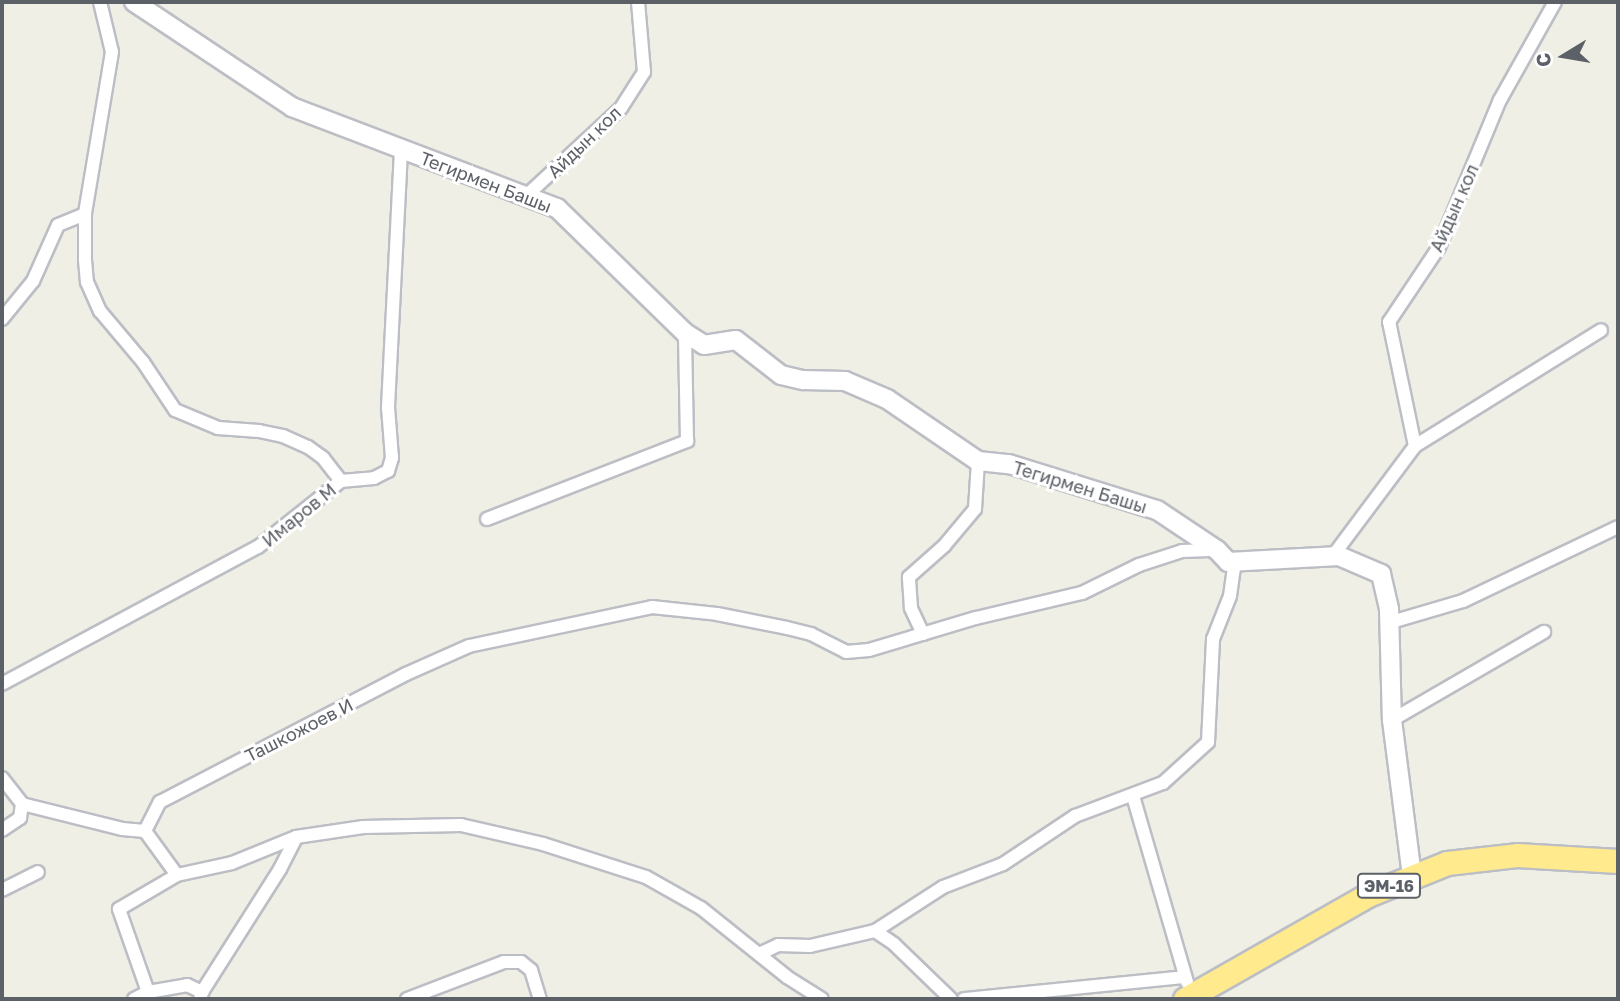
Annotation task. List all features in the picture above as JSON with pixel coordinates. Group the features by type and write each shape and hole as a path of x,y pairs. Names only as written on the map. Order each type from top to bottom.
{"highway":[{"name":"ЭМ-16","path":"1187,991 1370,894 1447,863 1494,856 1618,861"}],"street":[{"path":"100,2 113,52 85,214 87,282 100,311 143,362 175,410 218,428 271,434 309,447 323,458 341,481"},
{"name":"Тегирмен Башы","path":"134,2 292,107 557,208 685,333 704,345 736,340 781,375 803,380 845,381 858,386 887,399 978,461 1009,464 1157,510 1222,556"},
{"name":"Айдын кол","path":"526,196 621,108 645,72 638,2"},
{"name":"Айдын кол","path":"1416,446 1389,321 1439,247 1500,100 1555,2"},
{"name":"Имаров М","path":"2,684 258,547 341,481 374,478 388,471 392,458 388,407 401,149"},
{"path":"2,319 33,281 58,225 85,214"},
{"path":"1332,557 1416,446 1601,330"},
{"path":"487,519 687,441 685,333"},
{"path":"923,634 911,608 909,577 944,546 975,509 978,461"},
{"path":"1388,623 1463,601 1618,527"},
{"name":"Ташкожоев И","path":"145,831 160,802 406,674 469,646 652,607 717,614 787,628 811,634 846,652 870,650 1082,593 1139,565 1182,551 1222,556"},
{"path":"1222,556 1332,557 1353,561 1381,575 1389,609 1392,720 1412,876"},
{"path":"759,954 778,945 810,946 875,931 943,887 1003,864 1075,816 1163,783 1208,742 1213,639 1230,596 1234,569 1222,556"},
{"path":"1392,720 1545,632"},
{"path":"2,778 22,804 122,829 145,831 177,875"},
{"path":"964,999 1187,991 1133,796"},
{"path":"2,830 20,818 22,804"},
{"path":"148,992 118,909 177,875 232,863 296,837 363,827 461,825 543,844 646,877 701,908 787,977 822,999"},
{"path":"134,999 148,992 187,985 201,995 280,869 296,837"},
{"path":"2,890 38,872"},
{"path":"875,931 894,944 951,999"},
{"path":"407,999 504,962 521,962 531,970 540,999"}]}
